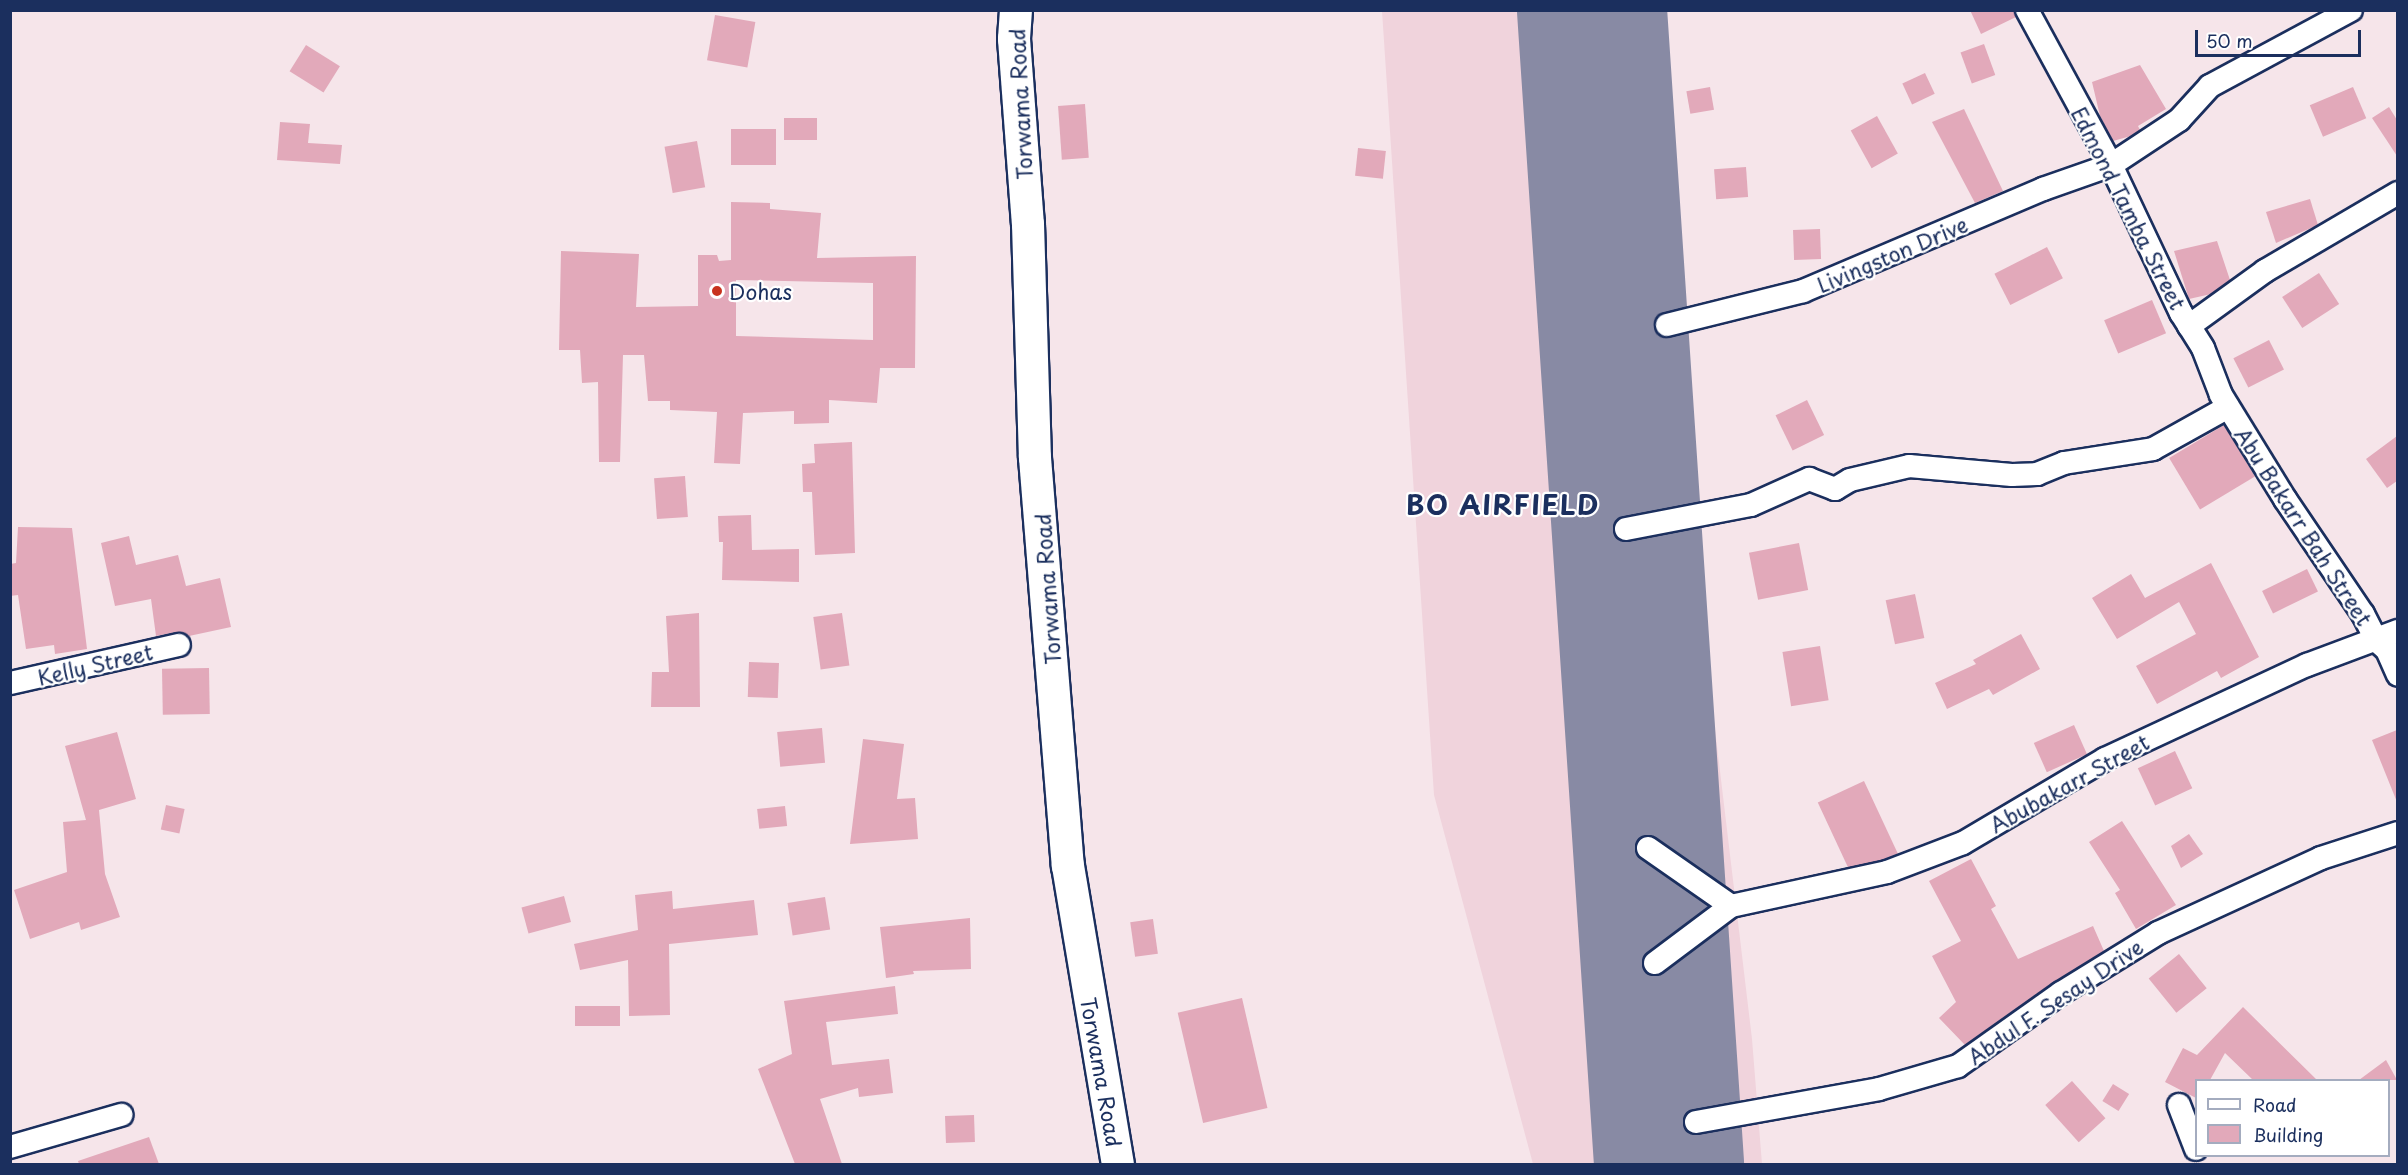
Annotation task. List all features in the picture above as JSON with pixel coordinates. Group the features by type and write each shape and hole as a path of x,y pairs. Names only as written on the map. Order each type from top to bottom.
{"main road":[{"name":"Torwama Road","path":"1016,10 1014,39 1028,224 1035,458 1068,866 1118,1164"}],"street":[{"name":"Edmond Tamba Street","path":"2027,10 2111,165 2228,407"},
{"name":"Livingston Drive","path":"1667,324 1803,291 2043,189 2111,165 2179,120 2210,86 2351,10"},
{"path":"2189,326 2265,271 2397,193"},
{"path":"1626,529 1751,505 1809,479 1835,489 1850,480 1909,466 2012,475 2037,474 2064,463 2153,449 2228,407"},
{"name":"Abu Bakarr Bah Street","path":"2228,407 2363,614 2377,641 2387,650 2397,675"},
{"name":"Abubakarr Street","path":"1731,906 1887,872 1963,843 2104,759 2307,665 2377,641 2397,631"},
{"name":"Kelly Street","path":"10,683 179,645"},
{"name":"Abdul F. Sesay Drive","path":"1696,1122 1879,1089 1958,1066 2061,993 2158,933 2321,858 2397,833"},
{"path":"1648,848 1731,906 1655,963"},
{"path":"2179,1105 2195,1146"},
{"path":"10,1147 121,1115"}],"shaded area":[{"path":"1382,11 1661,11 1661,277 1752,1039 1762,1164 1533,1164 1434,795"}],"building":[{"path":"1970,10 2014,10 2016,17 1981,34"},
{"path":"715,15 755,22 747,67 707,60"},
{"path":"1984,44 1995,75 1972,84 1961,53"},
{"path":"306,45 340,66 323,92 290,71"},
{"path":"2140,65 2166,109 2138,126 2140,130 2131,136 2113,141 2100,116 2092,82"},
{"path":"1925,73 1935,94 1912,104 1902,84"},
{"path":"1710,87 1714,110 1690,114 1686,91"},
{"path":"2353,87 2366,118 2323,137 2310,105"},
{"path":"1085,104 1089,158 1062,160 1058,106"},
{"path":"2389,107 2397,120 2397,156 2372,118"},
{"path":"1964,109 2003,191 1975,203 1932,122"},
{"path":"1877,116 1898,154 1872,168 1851,131"},
{"path":"784,118 817,118 817,140 784,140"},
{"path":"280,122 310,124 308,143 342,145 340,164 277,160"},
{"path":"731,129 776,129 776,165 731,165"},
{"path":"697,141 705,187 673,193 665,147"},
{"path":"1358,148 1386,151 1383,179 1355,176"},
{"path":"1746,167 1748,197 1716,199 1714,169"},
{"path":"2310,199 2318,225 2276,243 2266,212"},
{"path":"731,202 770,203 770,209 821,213 817,258 916,256 915,368 880,368 877,403 829,400 829,423 794,424 794,411 743,413 740,464 714,463 717,412 670,410 670,401 648,401 644,355 623,355 620,462 599,462 598,382 582,383 580,350 559,350 561,251 639,254 636,307 698,306 698,255 717,255 719,261 731,260","holes":["736,280 873,283 873,340 736,336"]},
{"path":"1820,229 1821,259 1794,260 1793,230"},
{"path":"2217,241 2230,280 2211,294 2189,299 2174,251"},
{"path":"2047,247 2063,278 2010,305 1994,274"},
{"path":"2319,273 2339,304 2302,328 2282,297"},
{"path":"2152,300 2166,333 2118,353 2104,320"},
{"path":"2269,340 2284,369 2248,388 2233,358"},
{"path":"1807,400 1824,435 1793,450 1776,415"},
{"path":"2224,425 2255,476 2200,509 2169,458"},
{"path":"2397,436 2397,481 2387,488 2366,459"},
{"path":"852,442 855,553 815,555 812,492 803,492 802,464 815,463 814,444"},
{"path":"685,476 688,517 657,519 654,478"},
{"path":"751,515 752,550 799,549 799,582 722,580 723,542 719,542 718,516"},
{"path":"18,527 72,528 87,649 55,654 54,645 26,649 18,595 10,596 10,564 16,563"},
{"path":"129,536 136,565 178,555 186,586 220,578 231,627 189,636 177,632 156,636 151,599 115,606 101,543"},
{"path":"1799,543 1808,590 1758,600 1749,553"},
{"path":"2211,563 2259,657 2221,678 2217,671 2157,704 2136,666 2196,634 2179,602 2117,639 2092,598 2131,574 2145,598"},
{"path":"2307,569 2318,591 2273,613 2262,591"},
{"path":"1915,594 1924,638 1895,644 1886,600"},
{"path":"699,613 700,707 651,707 652,672 669,672 666,616"},
{"path":"842,613 849,665 821,670 813,617"},
{"path":"2021,634 2040,669 1993,695 1989,689 1947,709 1935,683 1976,664 1973,660"},
{"path":"1820,646 1829,700 1791,706 1782,652"},
{"path":"749,662 779,663 778,698 748,697"},
{"path":"209,668 210,714 163,715 162,669"},
{"path":"2074,725 2087,754 2047,772 2034,743"},
{"path":"822,728 825,763 780,767 777,732"},
{"path":"2397,730 2397,802 2372,740"},
{"path":"117,732 136,799 99,810 105,874 120,917 81,930 79,922 30,939 14,890 67,872 63,822 86,820 65,746"},
{"path":"863,739 904,744 897,799 915,798 918,839 850,844"},
{"path":"2175,751 2192,788 2155,805 2138,768"},
{"path":"1864,781 1898,854 1852,875 1818,803"},
{"path":"166,805 185,809 179,833 161,829"},
{"path":"785,806 787,826 759,829 757,809"},
{"path":"2122,821 2176,905 2136,929 2115,893 2120,890 2089,842"},
{"path":"2189,834 2203,854 2181,868 2171,846"},
{"path":"1971,859 1996,906 1991,909 2018,959 2093,926 2104,951 1965,1045 1939,1018 1956,1002 1932,956 1961,941 1929,881"},
{"path":"672,891 673,909 754,900 758,935 669,944 670,1015 629,1016 628,960 580,970 574,944 638,930 635,895"},
{"path":"564,896 571,922 528,933 521,907"},
{"path":"825,897 830,930 793,936 787,903"},
{"path":"970,918 971,969 913,971 914,974 886,978 880,927"},
{"path":"1153,919 1158,954 1135,957 1130,922"},
{"path":"2179,954 2207,988 2176,1013 2149,979"},
{"path":"895,986 898,1014 826,1022 832,1065 889,1059 893,1093 859,1097 858,1088 820,1099 842,1164 795,1164 758,1069 792,1054 784,1001"},
{"path":"1242,998 1267,1108 1203,1123 1178,1013"},
{"path":"575,1006 620,1006 620,1026 575,1026"},
{"path":"2243,1007 2316,1079 2252,1079 2225,1053 2211,1079 2195,1079 2195,1097 2165,1082 2183,1048 2197,1055"},
{"path":"2386,1060 2397,1080 2390,1079 2360,1079"},
{"path":"2072,1081 2105,1118 2079,1142 2045,1105"},
{"path":"2113,1084 2129,1094 2119,1111 2102,1101"},
{"path":"974,1115 975,1142 946,1143 945,1116"},
{"path":"149,1137 159,1164 79,1164 78,1161"}],"runway":[{"path":"1592,10 1669,1164"}],"place":[{"name":"Dohas","path":"717,291"}],"district":[{"name":"BO AIRFIELD","path":"1503,504"}]}
